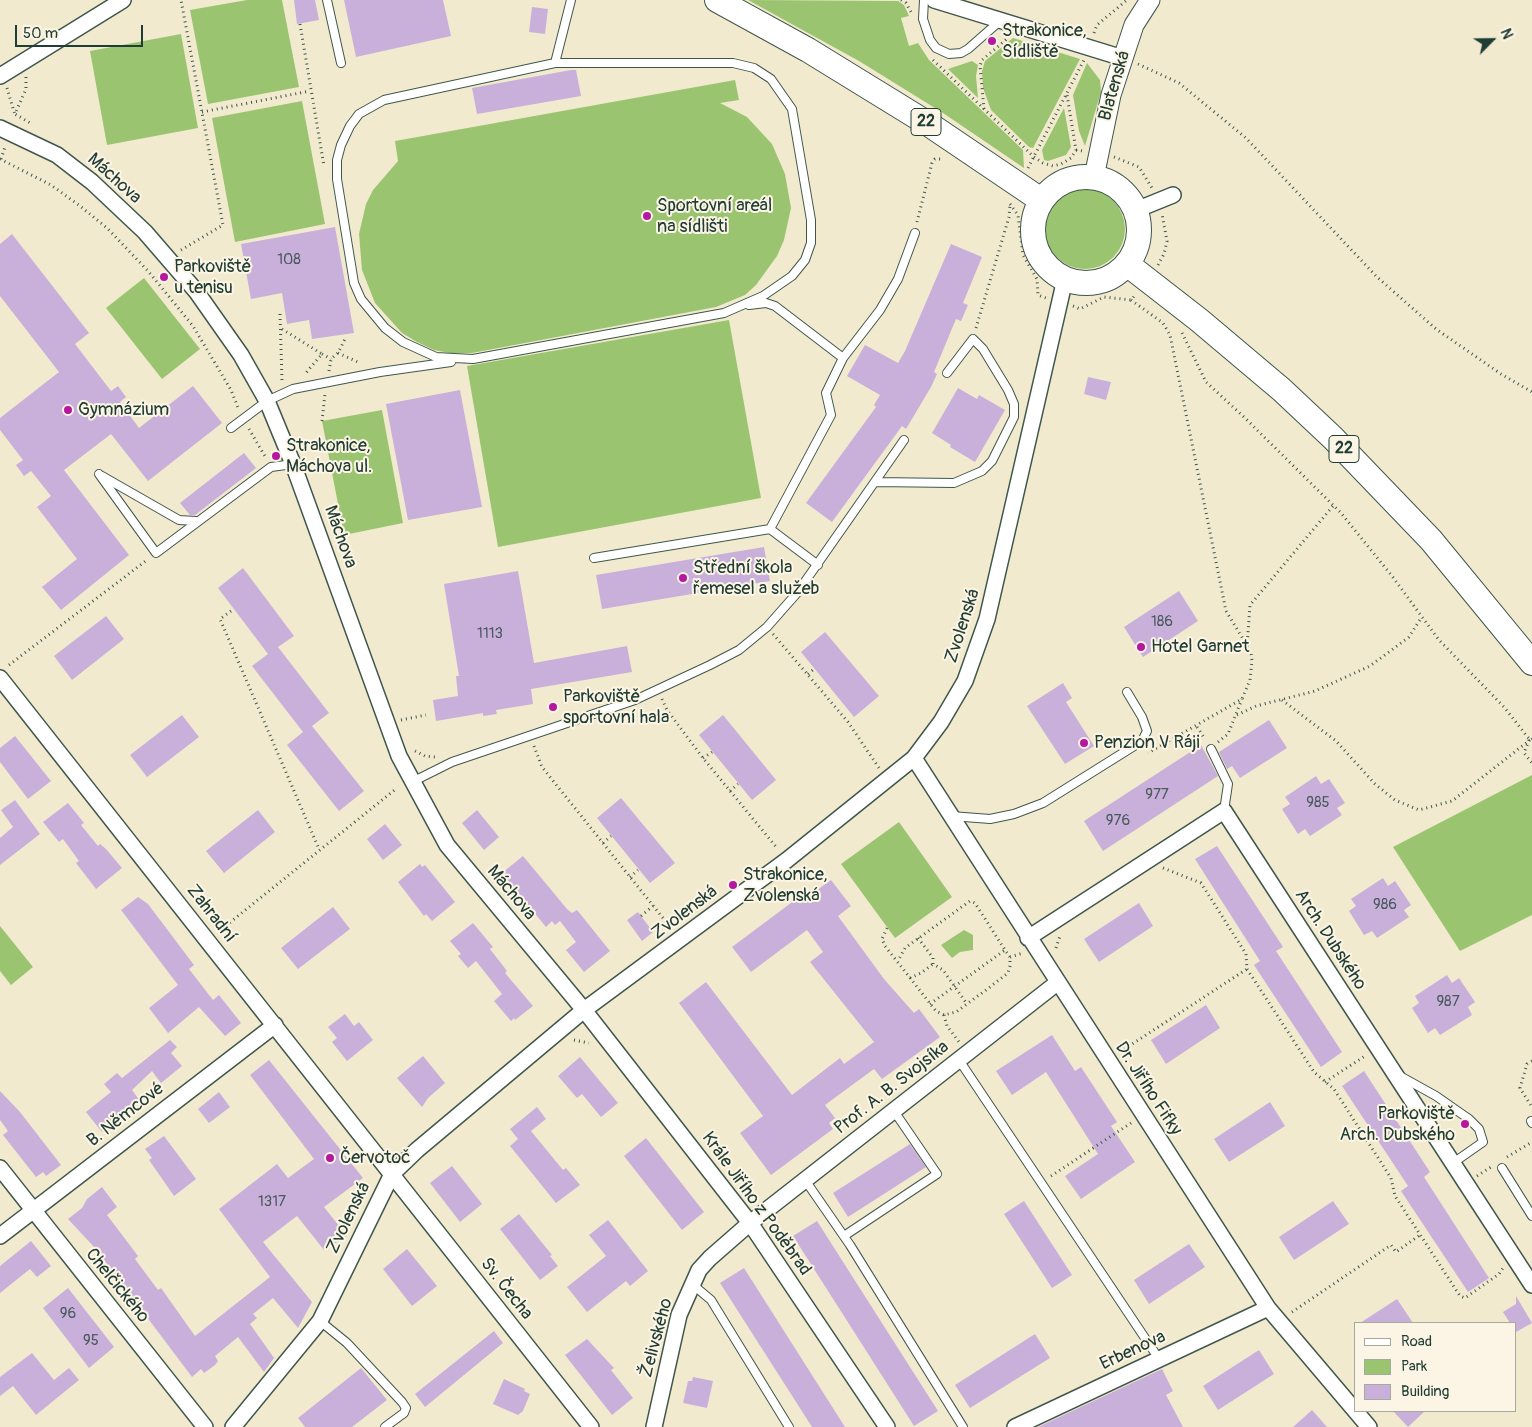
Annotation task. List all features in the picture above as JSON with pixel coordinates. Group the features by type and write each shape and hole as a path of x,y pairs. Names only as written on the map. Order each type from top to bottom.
{"main road":[{"name":"22","path":"717,0 808,50 930,125 1010,196 1041,200"},
{"path":"1078,177 1094,177 1107,181 1119,188 1129,198 1146,206 1139,224 1139,238 1135,252 1127,264 1114,276 1099,282 1082,284 1062,291 1052,271 1041,260 1035,246 1032,230 1034,215 1041,200 1051,189 1064,181 1078,177"},
{"name":"22","path":"1127,264 1199,320 1282,390 1333,438 1430,540 1532,663"}],"street":[{"path":"0,76 123,0"},
{"path":"934,0 984,7 1001,20 1123,58"},
{"name":"Blatenská","path":"1094,177 1111,95 1134,25 1150,0"},
{"name":"Máchova","path":"0,128 57,155 92,182 145,232 196,291 241,355 266,401 293,464 399,756 412,782 447,845 584,1010"},
{"path":"1146,206 1173,195"},
{"name":"Zvolenská","path":"233,1427 320,1321 392,1174 417,1150 584,1010 787,860 914,758 941,722 965,681 987,619 1025,461 1062,291"},
{"name":"Zahradní","path":"2,673 392,1174"},
{"name":"Dr. Jiřího Fifky","path":"914,758 1028,938 1268,1308 1354,1410"},
{"path":"1028,938 1224,810"},
{"name":"Arch. Dubského","path":"1224,810 1453,1164 1530,1277"},
{"name":"Prof. A. B. Svojsíka","path":"750,1223 1057,982"},
{"name":"Krále Jiřího z Poděbrad","path":"584,1010 750,1223 887,1427"},
{"name":"B. Němcové","path":"0,1236 275,1024"},
{"name":"Chelčického","path":"0,1168 32,1211 205,1427"},
{"name":"Sv. Čecha","path":"392,1174 591,1427"},
{"name":"Želivského","path":"654,1427 679,1315 692,1284 699,1270 710,1258 750,1223"},
{"name":"Erbenova","path":"1015,1427 1268,1308"},
{"name":"Dr. Jiřího Fifky","path":"1356,1412 1369,1427"}],"lane":[{"path":"327,0 341,63"},
{"path":"555,63 571,0"},
{"path":"924,0 923,19 930,40 936,48 949,54 961,53 968,49 1001,20"},
{"path":"473,359 436,357 410,346 386,328 361,299 354,283 337,179 337,160 341,144 350,126 359,114 384,100 555,63 733,63 754,68 771,79 782,92 792,109 796,129 811,220 811,243 805,260 792,276 780,286 745,306"},
{"path":"770,529 832,415 826,393 843,358 880,310 898,279 914,233"},
{"path":"231,428 244,420 266,401 293,389 380,372 473,359 724,313 745,306 766,303 775,306 843,358"},
{"path":"875,482 954,483 982,471 992,461 1014,417 1014,404 983,349 972,339 946,373"},
{"path":"412,782 452,762 636,700 738,650 766,627 818,565 904,440"},
{"path":"196,522 179,520 99,474 156,553 271,467 293,464"},
{"path":"594,558 770,529 818,565"},
{"path":"951,816 990,819 1028,809 1042,803 1142,741 1147,731 1142,717 1127,692"},
{"path":"1211,749 1228,784 1224,810"},
{"path":"964,1056 1041,1183 1159,1359"},
{"path":"1394,1072 1436,1096 1470,1119 1479,1129 1484,1142 1453,1164"},
{"path":"844,1236 937,1174 894,1110"},
{"path":"1502,1168 1532,1216"},
{"path":"805,1180 844,1236 964,1427"},
{"path":"692,1284 711,1300 789,1427"},
{"path":"320,1321 347,1343 406,1408 404,1413 386,1427"}],"path":[{"path":"167,258 223,225 182,0"},
{"path":"901,0 906,3 913,18"},
{"path":"972,339 1009,217 1010,196 1034,157 1067,94 1097,25 1127,0"},
{"path":"300,24 324,168"},
{"path":"984,110 980,66 982,60 1006,40 1017,25"},
{"path":"1123,58 1163,75 1185,87 1246,138 1377,277 1436,329 1501,374 1532,392"},
{"path":"932,59 1034,157 1043,163 1053,166 1071,158 1076,150 1067,94"},
{"path":"202,112 310,91"},
{"path":"1076,150 1120,158 1139,167 1152,188 1146,206 1165,220 1167,241 1164,254 1131,300"},
{"path":"914,233 932,162 940,158 948,163"},
{"path":"0,159 51,185 80,206 107,228 148,271 193,326 231,390 244,420 271,467"},
{"path":"1010,196 1018,215 1023,255 1037,279 1038,295 1062,291 1080,309 1104,297 1131,300 1169,325"},
{"path":"280,314 282,329 282,394"},
{"path":"1162,322 1170,335 1226,611 1247,647 1252,661 1250,680 1237,715 1228,734 1211,749"},
{"path":"1176,327 1183,334 1206,382 1246,418 1333,506 1392,576 1438,640 1504,707 1531,740"},
{"path":"282,329 331,359"},
{"path":"338,353 346,336"},
{"path":"293,389 322,354"},
{"path":"1247,647 1250,605 1306,535 1333,506"},
{"path":"2,673 156,553"},
{"path":"231,611 220,619 319,849"},
{"path":"1237,715 1256,706 1315,691 1370,666 1410,637 1421,618"},
{"path":"766,627 835,706 879,768 870,775 879,786"},
{"path":"808,674 814,669"},
{"path":"658,688 667,710 703,758 787,860"},
{"path":"1126,751 1144,755 1242,699"},
{"path":"1282,700 1336,741 1375,784 1395,800 1419,810 1452,801 1531,740"},
{"path":"835,706 840,701"},
{"path":"388,722 426,715"},
{"path":"530,735 542,766 681,940"},
{"path":"1531,740 1524,754 1532,762"},
{"path":"703,758 712,752"},
{"path":"730,791 738,784"},
{"path":"208,940 397,788"},
{"path":"602,843 611,836"},
{"path":"1156,865 1201,883 1246,954 1247,969 1314,1072 1334,1089 1392,1178 1395,1196 1460,1296 1465,1298 1499,1274 1507,1263"},
{"path":"630,877 638,870"},
{"path":"887,928 882,939 885,946 930,1004 936,1011 944,1015 956,1012 1008,974 1010,958 975,903 970,901 905,948 898,961"},
{"path":"641,916 653,906"},
{"path":"1056,951 1056,944 1064,929"},
{"path":"918,938 933,958 933,964"},
{"path":"930,1004 1005,950"},
{"path":"910,978 921,974 933,964"},
{"path":"933,964 943,970 967,1004"},
{"path":"1119,1053 1247,969"},
{"path":"944,1015 947,1026 964,1056"},
{"path":"1114,1045 1124,1060"},
{"path":"1325,1082 1370,1053"},
{"path":"1532,1060 1527,1064 1520,1088 1532,1107"},
{"path":"1041,1183 1136,1120"},
{"path":"1292,1312 1391,1245 1396,1252 1420,1235"},
{"path":"1286,1304 1297,1319"}],"green space":[{"path":"247,0 282,0 299,87 208,104 190,10"},
{"path":"748,0 898,1 904,5 909,16 901,18 909,46 918,43 929,60 1023,150 1024,168 943,113 859,61"},
{"path":"181,34 198,128 107,145 90,51"},
{"path":"1013,38 1080,59 1033,148 1029,147 991,110 983,88 982,71 985,61"},
{"path":"972,61 978,65 976,76 978,98 948,69"},
{"path":"1087,63 1100,80 1101,92 1085,146 1079,131 1073,95"},
{"path":"735,80 739,100 720,103 747,117 772,144 785,174 791,208 784,240 777,256 756,285 745,295 716,307 472,353 450,353 434,350 417,342 402,333 375,303 362,270 359,234 366,204 373,190 398,161 395,141"},
{"path":"302,101 325,224 235,242 212,118"},
{"path":"1064,108 1071,147 1066,155 1048,161 1044,160 1042,150"},
{"path":"1085,189 1100,192 1113,201 1122,214 1125,229 1122,244 1113,257 1100,266 1085,269 1070,266 1057,257 1048,244 1045,229 1048,214 1057,201 1070,192"},
{"path":"144,278 200,349 162,379 106,308"},
{"path":"729,320 761,498 498,547 467,366"},
{"path":"382,410 403,523 344,535 322,421"},
{"path":"1532,775 1532,915 1460,951 1393,847"},
{"path":"899,822 952,897 895,938 841,864"},
{"path":"0,926 33,967 11,985 0,971"},
{"path":"964,930 973,935 973,950 960,952 952,958 941,945"}],"building":[{"path":"294,0 315,0 319,20 297,24"},
{"path":"344,0 443,0 451,36 356,57"},
{"path":"532,7 548,9 545,34 529,32"},
{"path":"576,70 581,96 477,114 472,88"},
{"path":"335,227 354,333 312,339 309,320 287,324 282,293 251,299 241,244"},
{"name":"Gymnázium","path":"12,234 89,333 75,344 111,391 118,386 126,397 120,402 139,428 193,386 222,423 148,481 111,434 64,470 129,555 61,610 42,587 77,559 37,507 51,496 31,471 24,476 16,465 23,460 0,430 0,418 59,372 0,296 0,244"},
{"path":"951,244 982,257 963,303 968,305 961,321 956,319 934,372 937,374 906,429 902,426 832,522 806,503 876,407 874,405 880,395 847,376 865,345 898,363 905,351"},
{"path":"1088,377 1111,382 1106,400 1084,394"},
{"path":"958,388 977,399 979,395 1005,410 975,462 950,447 951,445 932,433"},
{"path":"460,390 482,507 408,520 386,404"},
{"path":"244,453 256,468 195,515 190,515 180,503"},
{"name":"Střední škola řemesel a služeb","path":"764,547 770,581 602,609 596,575"},
{"path":"243,568 294,636 278,647 329,713 312,726 364,791 339,811 287,745 303,732 252,666 268,654 218,588"},
{"path":"518,571 534,663 627,646 632,672 531,689 533,704 496,710 497,714 483,716 483,713 436,721 433,700 458,696 456,676 459,676 444,584"},
{"path":"1179,591 1198,621 1143,657 1124,627"},
{"path":"106,616 124,639 72,680 54,656"},
{"path":"825,632 879,696 854,717 801,652"},
{"path":"1063,683 1072,698 1066,702 1094,746 1065,764 1027,706"},
{"path":"182,715 199,737 147,777 130,755"},
{"path":"723,715 776,780 752,800 699,735"},
{"path":"1269,720 1287,748 1240,778 1232,766 1227,769 1219,752"},
{"path":"15,736 51,781 28,799 0,762 0,748"},
{"path":"1201,745 1218,776 1103,851 1084,821"},
{"path":"1316,776 1321,784 1329,779 1345,803 1337,808 1342,815 1310,836 1305,829 1298,834 1282,809 1290,804 1285,797"},
{"path":"621,798 675,863 650,883 597,818"},
{"path":"15,800 40,834 0,865 0,838 13,827 1,810"},
{"path":"68,803 84,823 81,825 98,846 100,844 106,849 122,868 96,889 76,863 79,861 63,839 59,842 43,822"},
{"path":"258,810 275,832 224,873 206,851"},
{"path":"477,810 499,837 484,850 462,823"},
{"path":"385,824 402,845 383,860 367,839"},
{"path":"1217,846 1283,947 1276,951 1342,1052 1321,1067 1254,965 1260,961 1195,859"},
{"path":"523,856 567,909 572,913 577,910 610,951 584,972 566,950 576,942 560,921 555,925 552,921 546,927 502,873"},
{"path":"420,864 422,867 425,865 455,902 432,921 426,914 424,916 398,882"},
{"path":"1383,878 1388,886 1395,881 1411,905 1404,910 1409,917 1377,938 1372,931 1364,935 1349,911 1356,906 1351,899"},
{"path":"831,880 851,906 838,916 884,979 914,1013 919,1009 940,1037 882,1079 874,1069 825,1105 835,1118 829,1123 833,1129 771,1175 740,1133 763,1116 679,1003 706,982 792,1095 840,1058 844,1064 874,1042 810,962 823,952 807,930 751,972 732,947 807,891 810,895"},
{"path":"138,897 148,904 194,965 189,969 213,1000 219,995 241,1023 225,1036 199,1007 168,1033 149,1008 178,985 121,910"},
{"path":"1139,903 1153,926 1099,962 1084,939"},
{"path":"333,907 350,929 298,969 281,948"},
{"path":"638,912 653,932 642,941 627,920"},
{"path":"473,923 493,947 490,949 507,971 505,973 533,1006 515,1020 514,1018 511,1021 494,1001 502,994 476,961 468,968 458,956 461,954 450,941"},
{"path":"1447,975 1452,983 1459,978 1475,1002 1468,1007 1472,1015 1440,1035 1435,1028 1428,1033 1412,1008 1419,1003 1415,996"},
{"path":"1206,1005 1220,1028 1166,1064 1151,1040"},
{"path":"345,1014 354,1026 359,1022 373,1040 347,1061 332,1042 337,1038 328,1027"},
{"path":"1052,1035 1075,1071 1081,1067 1117,1122 1111,1126 1135,1162 1081,1199 1065,1176 1098,1154 1046,1072 1012,1095 996,1071"},
{"path":"170,1040 177,1047 171,1053 182,1066 161,1083 152,1071 132,1090 140,1101 102,1132 86,1112 111,1092 104,1084 117,1073 122,1078"},
{"path":"423,1056 445,1083 428,1098 422,1107 397,1078"},
{"path":"580,1057 618,1103 601,1117 582,1094 577,1098 558,1076"},
{"path":"269,1060 363,1178 324,1207 347,1236 324,1250 297,1216 263,1242 312,1302 298,1328 273,1298 253,1314 257,1318 250,1324 274,1358 264,1372 238,1337 215,1356 218,1361 215,1365 204,1373 201,1369 192,1377 95,1248 68,1219 82,1208 87,1199 102,1187 117,1207 107,1215 138,1256 135,1259 158,1290 161,1288 195,1336 270,1277 219,1209 277,1164 288,1178 314,1159 250,1075"},
{"path":"1364,1071 1430,1172 1424,1177 1489,1278 1468,1292 1401,1191 1408,1186 1342,1086"},
{"path":"0,1091 20,1112 61,1165 46,1176 43,1172 36,1177 3,1135 8,1131 0,1120"},
{"path":"219,1092 230,1107 209,1123 198,1109"},
{"path":"1270,1102 1285,1126 1229,1162 1214,1139"},
{"path":"537,1107 546,1119 531,1131 563,1170 566,1168 580,1185 556,1203 510,1146 518,1139 510,1129"},
{"path":"164,1136 196,1179 174,1196 149,1160 152,1158 145,1149"},
{"path":"646,1138 704,1212 682,1230 624,1156"},
{"path":"910,1144 926,1167 848,1217 833,1193"},
{"path":"452,1166 482,1204 460,1222 430,1183"},
{"path":"1024,1201 1072,1275 1052,1288 1004,1214"},
{"path":"1333,1201 1349,1224 1294,1260 1279,1237"},
{"path":"519,1214 552,1255 550,1256 558,1266 540,1280 500,1229"},
{"path":"608,1220 648,1271 630,1286 626,1281 587,1312 567,1287 606,1256 589,1235"},
{"path":"817,1221 938,1411 914,1426 793,1236"},
{"path":"31,1241 51,1266 37,1277 30,1269 0,1293 0,1266"},
{"path":"1189,1244 1205,1267 1149,1304 1134,1280"},
{"path":"407,1249 437,1286 412,1306 383,1269"},
{"path":"744,1268 845,1427 812,1427 720,1283"},
{"path":"68,1288 114,1347 89,1368 43,1308"},
{"path":"1516,1296 1532,1323 1517,1331 1517,1322 1509,1322 1503,1312 1516,1304"},
{"path":"1397,1299 1412,1322 1362,1322"},
{"path":"494,1331 503,1343 425,1407 415,1394"},
{"path":"1035,1334 1050,1358 970,1408 955,1385"},
{"path":"587,1339 614,1368 611,1370 633,1398 612,1415 565,1355"},
{"path":"1259,1350 1274,1374 1218,1410 1203,1386"},
{"path":"32,1353 54,1380 69,1368 79,1380 36,1415 13,1386 0,1396 0,1377"},
{"path":"361,1368 387,1400 352,1427 305,1427 298,1418"},
{"path":"1162,1369 1173,1391 1166,1395 1183,1427 1038,1427"},
{"path":"693,1377 713,1381 707,1408 683,1403 688,1381 692,1381"},
{"path":"504,1379 525,1389 524,1391 530,1394 523,1411 518,1415 493,1404"},
{"path":"1312,1410 1327,1427 1293,1427"},
{"path":"1394,1412 1424,1412 1408,1427"}],"place":[{"name":"Strakonice, Sídliště","path":"992,41"},
{"name":"Sportovní areál na sídlišti","path":"647,216"},
{"name":"Parkoviště u tenisu","path":"164,277"},
{"name":"Gymnázium","path":"68,410"},
{"name":"Strakonice, Máchova ul.","path":"276,456"},
{"name":"Střední škola řemesel a služeb","path":"683,578"},
{"name":"Hotel Garnet","path":"1141,647"},
{"name":"Parkoviště sportovní hala","path":"553,707"},
{"name":"Penzion V Ráji","path":"1084,743"},
{"name":"Strakonice, Zvolenská","path":"733,885"},
{"name":"Parkoviště Arch. Dubského","path":"1465,1124"},
{"name":"Červotoč","path":"330,1158"}]}
